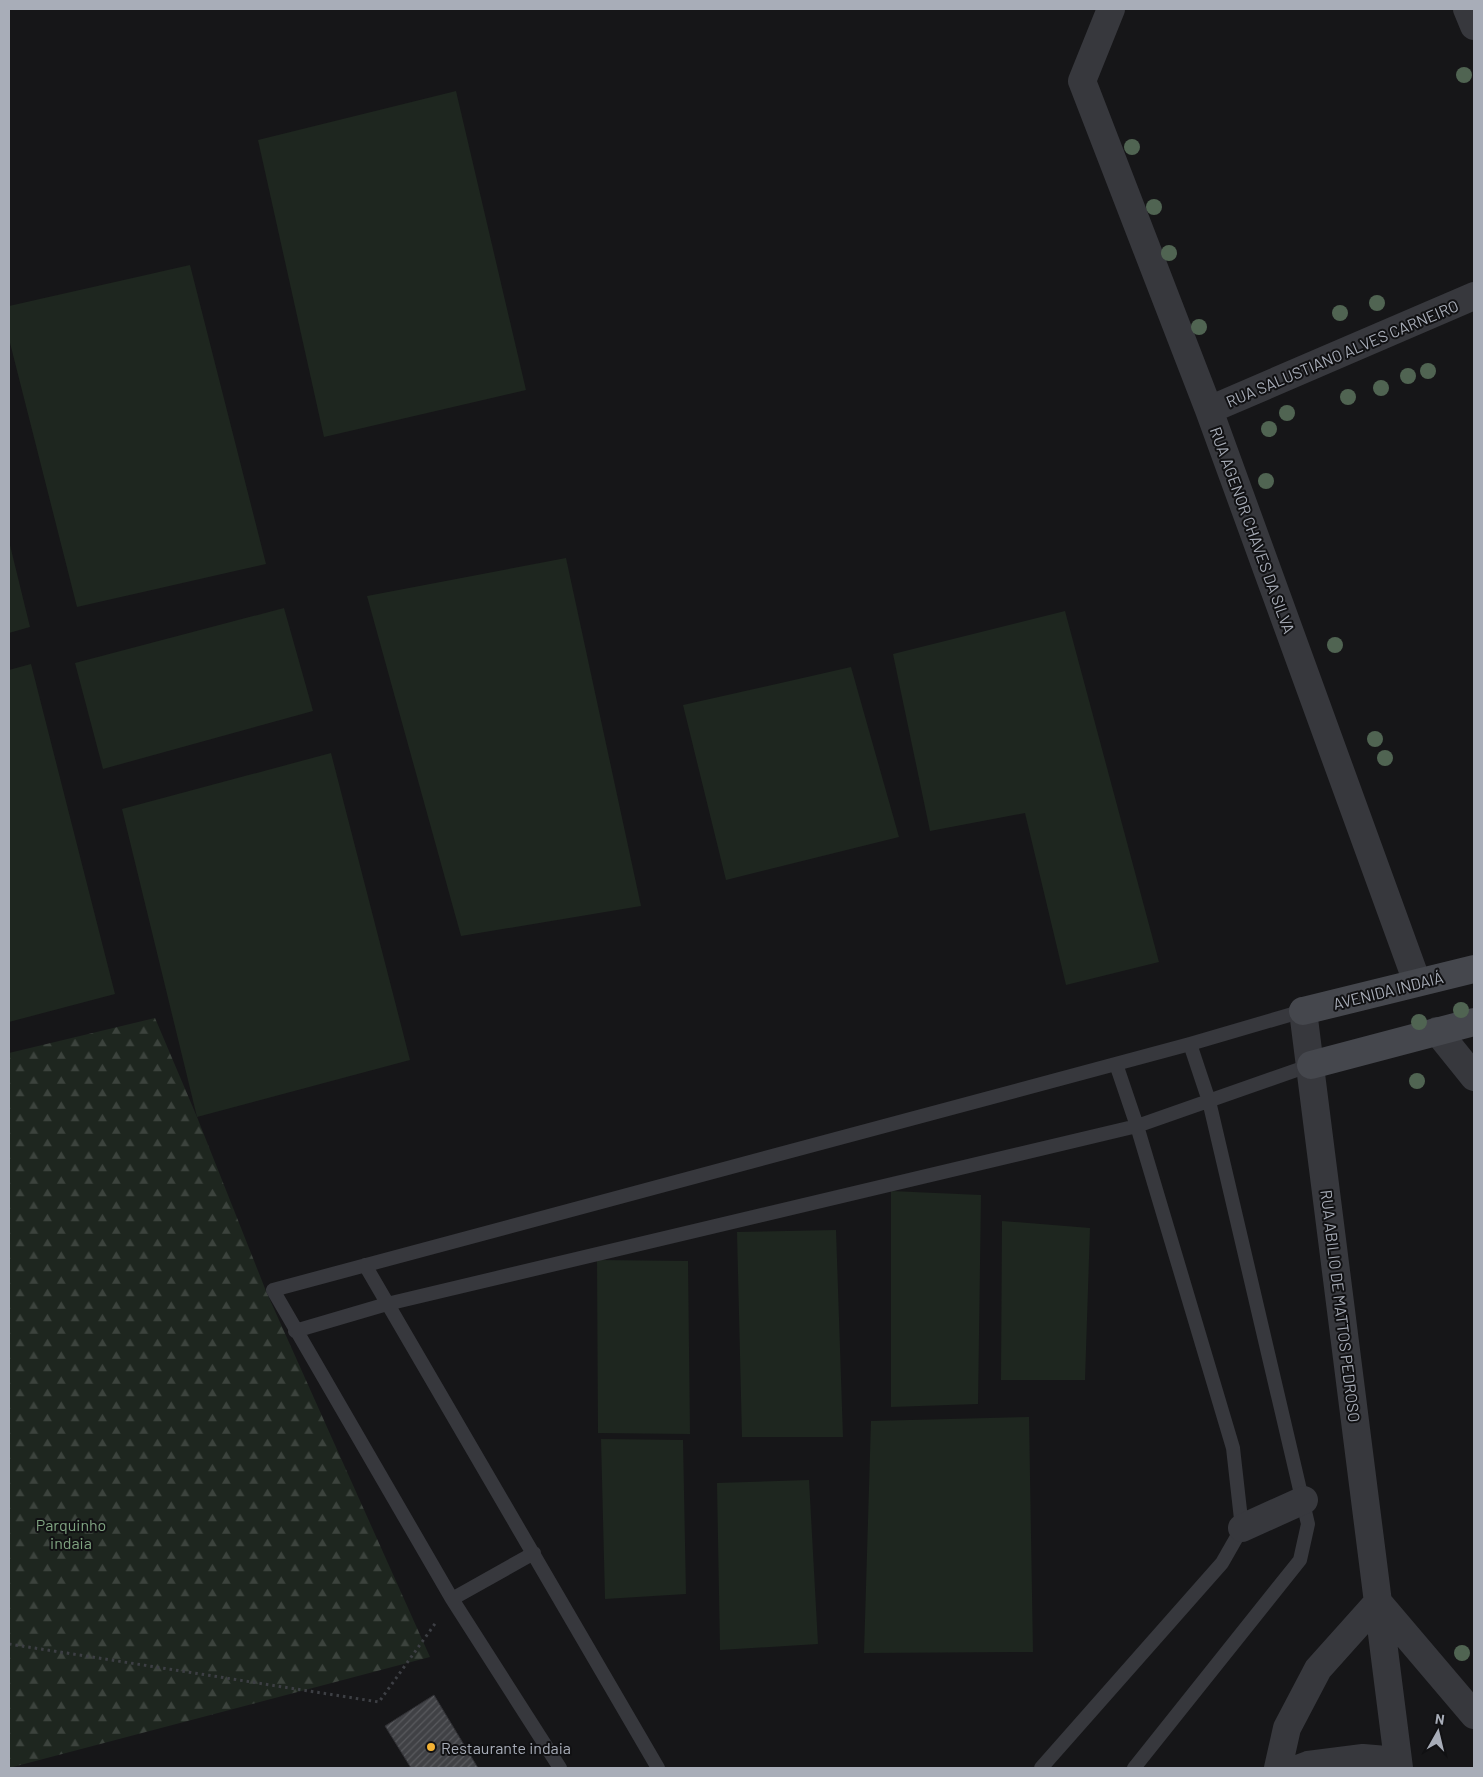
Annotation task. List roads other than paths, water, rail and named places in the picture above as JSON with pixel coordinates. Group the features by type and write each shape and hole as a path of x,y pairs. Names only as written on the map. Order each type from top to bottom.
{"street":[{"name":"RUA AGENOR CHAVES DA SILVA","path":"1111,9 1082,81 1209,410 1417,982"},
{"path":"1467,9 1474,26"},
{"name":"RUA SALUSTIANO ALVES CARNEIRO","path":"1209,410 1474,296"},
{"name":"AVENIDA INDAIÁ","path":"1303,1011 1474,968"},
{"name":"RUA ABILIO DE MATTOS PEDROSO","path":"1303,1011 1399,1765"},
{"path":"1311,1065 1437,1030 1474,1022"},
{"path":"1437,1030 1474,1077"},
{"path":"1242,1528 1304,1500"},
{"path":"1278,1768 1287,1728 1318,1669 1378,1602 1474,1715"},
{"path":"1300,1768 1308,1765 1364,1758 1399,1765"}],"lane":[{"path":"560,1768 452,1599 272,1290 1190,1044 1303,1011"},
{"path":"1134,1768 1300,1560 1308,1524 1304,1500 1209,1102 1190,1044"},
{"path":"1041,1768 1222,1563 1242,1528 1233,1448 1137,1126 1116,1064"},
{"path":"295,1331 387,1304 1137,1126 1311,1065"},
{"path":"365,1266 658,1768"},
{"path":"452,1599 534,1553"}],"place":[{"name":"Restaurante indaia","path":"431,1747"}],"park label":[{"name":"Parquinho indaia","path":"71,1533"}]}
